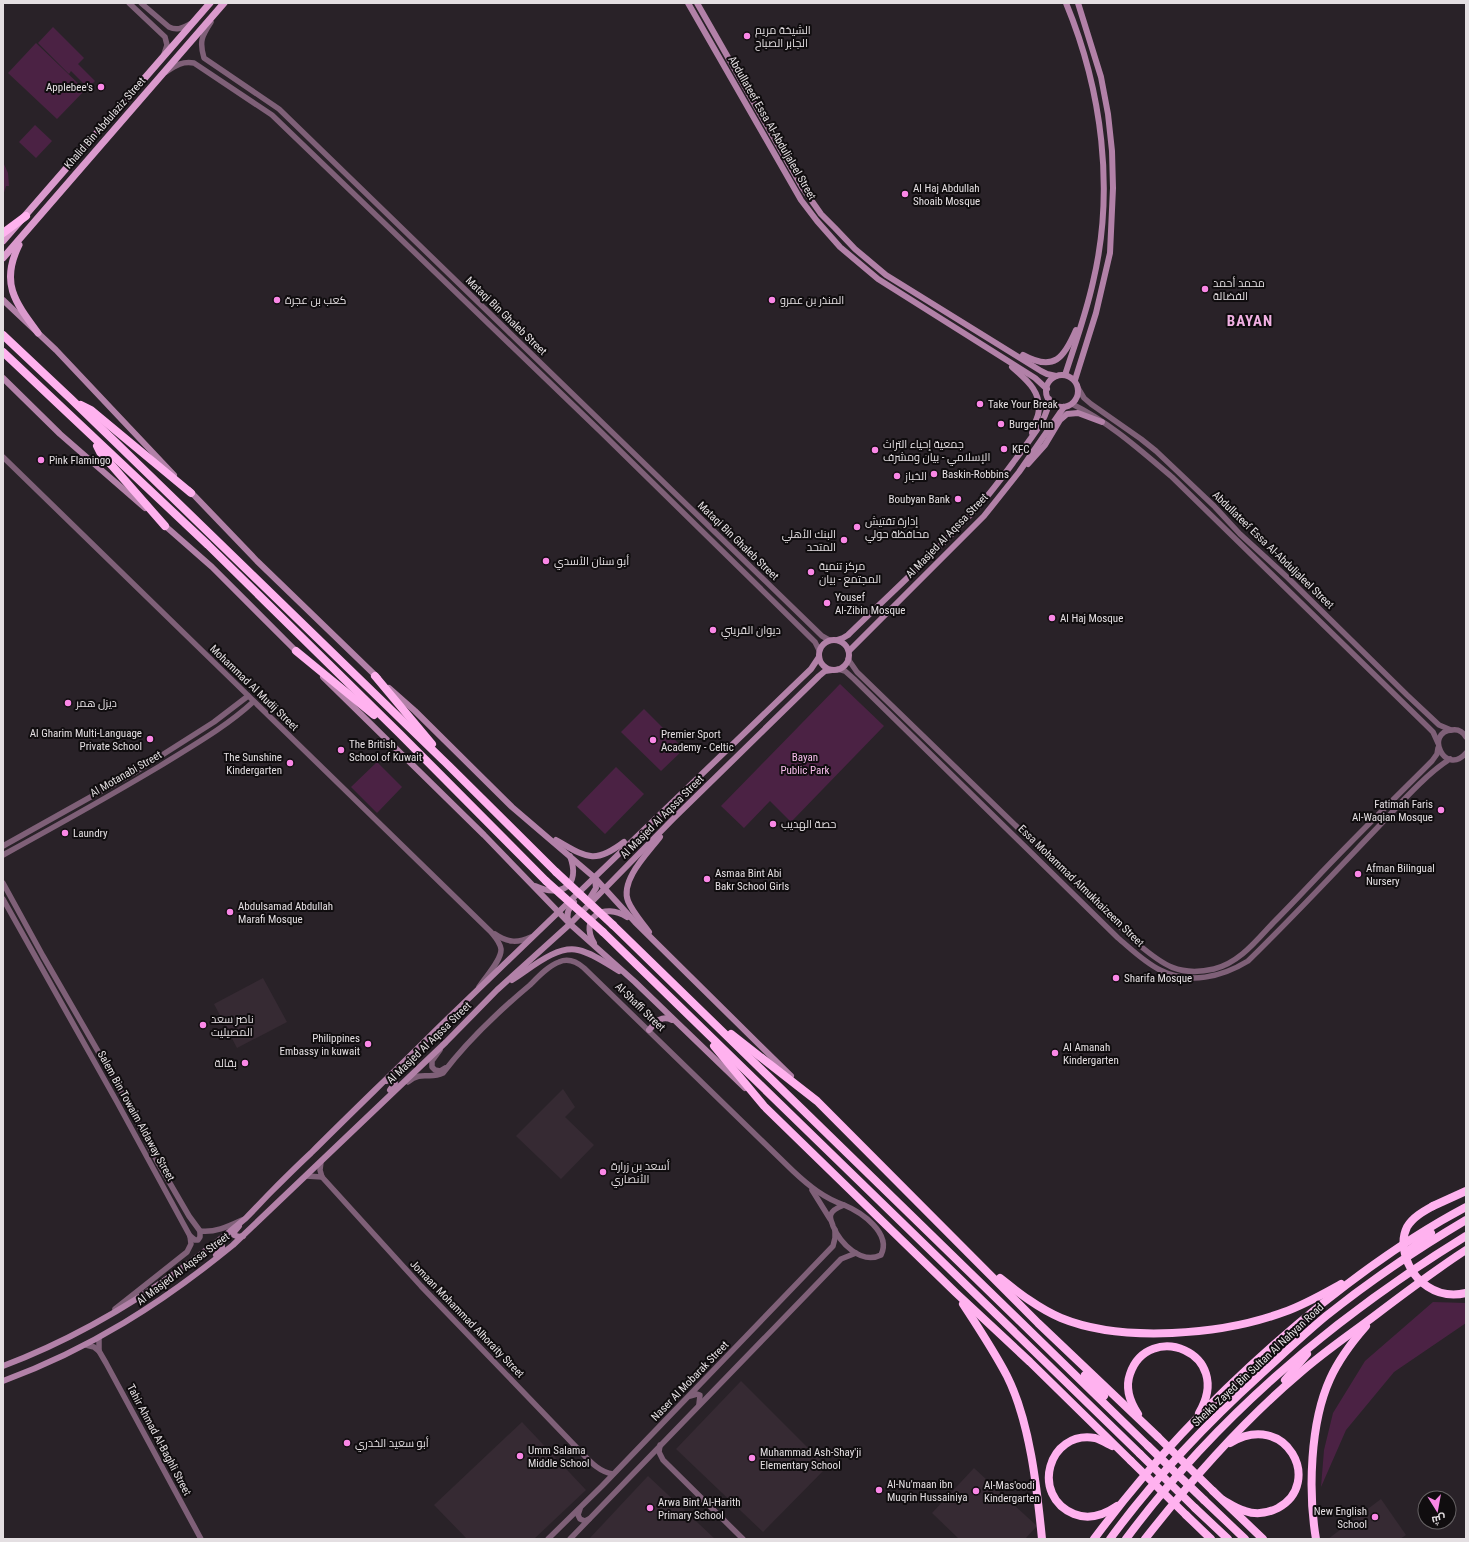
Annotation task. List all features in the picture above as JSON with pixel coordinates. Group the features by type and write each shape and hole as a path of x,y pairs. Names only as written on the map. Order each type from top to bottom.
{"highway":[{"path":"3,233 26,216"},
{"path":"3,335 71,399 445,762 556,872 1245,1539"},
{"path":"3,352 208,545 399,733 546,881 602,932 693,1020 1113,1430"},
{"path":"71,399 91,410 191,493"},
{"path":"90,435 100,452 165,526"},
{"path":"296,651 379,719 399,733"},
{"path":"375,676 420,729 445,762"},
{"path":"702,1012 817,1101 1038,1323 1158,1437 1262,1539"},
{"path":"693,1020 764,1106 956,1293 1120,1449 1203,1530 1210,1539"},
{"path":"1466,1191 1433,1206 1413,1220 1408,1227 1404,1240 1404,1251 1407,1262 1422,1283 1429,1288 1447,1294 1455,1295 1466,1293"},
{"path":"1389,1269 1415,1245 1466,1208"},
{"path":"1094,1539 1126,1498 1193,1422 1255,1360 1297,1324 1365,1271 1446,1217 1466,1208"},
{"name":"Sheikh Zayed Bin Sultan Al Nahyan Road","path":"1110,1539 1136,1504 1183,1451 1223,1410 1325,1317 1389,1269 1466,1220"},
{"name":"Sheikh Zayed Bin Sultan Al Nahyan Road","path":"1126,1539 1155,1501 1213,1436 1288,1364 1377,1295 1466,1236"},
{"path":"1146,1539 1185,1489 1221,1449 1300,1372 1440,1267 1466,1250"},
{"path":"977,1261 1030,1301 1052,1314 1070,1322 1091,1327 1135,1332 1179,1333 1202,1331 1260,1320 1302,1305 1365,1271"},
{"path":"956,1293 998,1359 1016,1398 1031,1459 1038,1499 1042,1539"},
{"path":"1316,1539 1313,1509 1312,1470 1321,1406 1329,1380 1338,1362 1356,1337 1374,1316"},
{"path":"1038,1323 1092,1382 1117,1415"},
{"path":"1260,1410 1319,1340"},
{"path":"1148,1428 1136,1412 1131,1401 1128,1390 1129,1379 1134,1365 1141,1357 1152,1350 1164,1346 1174,1347 1188,1352 1200,1362 1206,1372 1208,1386 1206,1396 1203,1406 1193,1422"},
{"path":"1030,1362 1140,1454 1228,1539"},
{"path":"1221,1449 1237,1439 1247,1435 1269,1435 1280,1440 1290,1449 1296,1460 1298,1472 1297,1484 1290,1497 1282,1506 1271,1511 1260,1513 1249,1512 1223,1500"},
{"path":"1120,1449 1094,1438 1081,1438 1072,1441 1062,1448 1054,1457 1050,1466 1049,1481 1052,1492 1058,1503 1068,1511 1080,1516 1102,1514 1112,1509 1126,1498"}],"main road":[{"name":"Khalid Bin Abdulaziz Street","path":"3,241 210,3"},
{"name":"Abdullateef Essa Al-Abduljaleel Street","path":"688,3 773,154 801,200 817,221 844,250 886,285 1035,378 1047,390"},
{"name":"Abdullateef Essa Al-Abduljaleel Street","path":"697,3 802,187 821,214 855,249 886,275 1041,371 1056,376"},
{"path":"1065,375 1088,303 1093,282 1099,250 1103,201 1101,138 1092,83 1082,42 1066,3"},
{"name":"Khalid Bin Abdulaziz Street","path":"3,258 224,4"},
{"path":"1074,380 1096,313 1110,253 1113,188 1112,151 1108,114 1101,77 1077,4"},
{"path":"747,106 753,112 772,144 775,147 779,147"},
{"path":"79,153 82,160 88,159"},
{"path":"773,154 778,153 802,187"},
{"path":"32,224 12,256 8,274 10,291 15,302 38,333"},
{"path":"1093,282 1097,288 1102,286"},
{"path":"886,285 897,288 929,307 933,305"},
{"path":"3,300 38,333 257,561 375,676 415,711 512,807 570,855 595,878 635,922 771,1058 817,1101"},
{"path":"992,340 1032,360 1042,363 1053,362 1066,352 1088,303"},
{"path":"933,314 935,311 938,311 963,327 971,328"},
{"path":"1003,358 1031,384 1038,399 1038,414 1030,439"},
{"path":"1065,375 1074,380 1078,388 1077,397 1072,404 1064,406 1055,405 1049,399 1047,390 1048,384 1056,376 1065,375"},
{"path":"3,378 60,434 212,567 484,835 570,924 636,982 674,1021 764,1106"},
{"name":"Al Masjed Al Aqssa Street","path":"838,640 848,635 984,500 1030,439 1045,416 1049,407 1049,399"},
{"name":"Al Masjed Al Aqssa Street","path":"849,651 984,516 1019,472 1064,406"},
{"path":"1019,472 1036,457 1060,420 1067,414 1078,413 1102,422"},
{"path":"829,640 838,640 845,644 849,651 848,659 842,667 835,670 823,666 819,657 819,650 825,642 829,640"},
{"name":"Al Masjed Al Aqssa Street","path":"3,1366 37,1353 105,1319 189,1264 249,1215 534,935 595,878 643,828 811,669 819,657"},
{"name":"Al Masjed Al Aqssa Street","path":"3,1380 18,1375 86,1345 156,1304 243,1236 446,1042 497,990 570,924 674,818 824,671 835,670"},
{"path":"661,948 632,908 626,891 632,874 674,818"},
{"path":"540,831 580,853 597,857 611,852 643,828"},
{"path":"531,884 550,891 558,891 565,888 573,875 574,867 570,855"},
{"path":"578,916 595,891 597,884 595,878"},
{"path":"570,924 567,918 568,912 586,886"},
{"path":"595,946 590,936 589,926 599,913 607,910 616,911 635,922"},
{"path":"497,990 551,955 569,949 580,950 636,982"},
{"path":"649,1030 660,1018 674,1021"},
{"path":"362,1121 369,1111 394,1086 395,1083 393,1079 382,1084"},
{"path":"243,1236 237,1237 234,1235 234,1232 249,1215"},
{"path":"204,1268 222,1247 218,1243 210,1246"},
{"path":"3,1371 37,1353"}],"street":[{"path":"129,3 165,37 167,45 162,59"},
{"path":"141,3 174,30 182,29 195,22"},
{"path":"209,62 204,58 202,51 202,35 224,4"},
{"path":"153,25 159,25 159,19"},
{"name":"Mataqi Bin Ghaleb Street","path":"160,76 178,64 187,62 194,63 272,115 580,412 815,642 819,650"},
{"path":"202,69 201,62 209,62"},
{"name":"Mataqi Bin Ghaleb Street","path":"209,62 278,108 706,524 822,636 829,640"},
{"path":"302,145 308,143 309,138"},
{"path":"315,157 312,152 313,149 316,148 322,151"},
{"path":"420,258 425,257 426,252"},
{"path":"430,268 430,262 435,260"},
{"name":"Abdullateef Essa Al-Abduljaleel Street","path":"1078,388 1090,404 1156,451 1214,506 1240,534 1294,584 1439,725 1452,730 1463,731"},
{"path":"571,404 576,402 576,398"},
{"name":"Abdullateef Essa Al-Abduljaleel Street","path":"1072,404 1085,410 1137,446 1188,492 1433,732 1443,755 1450,759"},
{"path":"580,412 580,408 583,406 586,407"},
{"name":"Mohammad Al Mudij Street","path":"3,457 491,932 502,940 512,942 520,942 534,935"},
{"path":"1188,492 1194,494 1211,510 1214,509 1214,506"},
{"path":"691,521 696,518 696,514"},
{"path":"1214,518 1214,515 1218,515 1230,527 1240,534"},
{"path":"700,530 700,526 706,524"},
{"name":"Essa Mohammad Almukhaizeem Street","path":"848,659 857,672 1151,955 1158,961 1172,968 1190,971 1215,969 1231,962 1251,946 1435,757 1443,734 1452,730"},
{"name":"Essa Mohammad Almukhaizeem Street","path":"835,670 845,671 1118,938 1144,960 1167,973 1187,978 1216,976 1230,971 1248,961 1427,778 1450,759 1458,759 1466,753"},
{"path":"865,690 865,685 870,684"},
{"path":"1385,685 1390,686 1404,698 1408,698 1407,695"},
{"name":"Al Motanabi Street","path":"3,846 150,763 214,722 248,696"},
{"name":"Al Motanabi Street","path":"3,855 117,791 206,738 253,702"},
{"path":"1463,731 1466,737"},
{"path":"936,760 941,758 942,754"},
{"path":"945,769 946,763 951,763"},
{"path":"1419,774 1425,773 1427,778"},
{"path":"28,841 31,837 57,823 59,818 57,815"},
{"name":"Salem Bin Towaim Aldaway Street","path":"3,883 43,956 125,1098 157,1161 189,1216 200,1231"},
{"path":"1311,884 1316,884 1318,889"},
{"path":"1079,899 1084,898 1085,893"},
{"name":"Salem Bin Towaim Aldaway Street","path":"3,899 190,1236"},
{"path":"1088,908 1090,903 1095,902"},
{"name":"Mohammad Al Mudij Street","path":"474,994 499,959 501,950 500,944 491,932"},
{"path":"1251,946 1253,951 1258,951"},
{"path":"1243,953 1248,956 1248,961"},
{"name":"Al-Shaffi Street","path":"387,1097 413,1078 424,1074 433,1076 438,1075 443,1072 493,1017 545,971 559,962 565,960 573,961 579,964 649,1030 760,1140 811,1188 830,1200 856,1210 867,1218 881,1236 883,1244 881,1255 870,1258 856,1253 847,1247 840,1239 830,1218 811,1188"},
{"path":"446,1042 432,1061 432,1067 435,1070 440,1071 447,1067"},
{"path":"108,1087 115,1086 116,1082"},
{"path":"117,1102 119,1099 125,1098"},
{"path":"306,1176 322,1177 320,1170 321,1162"},
{"name":"Jomaan Mohammad Alhoraity Street","path":"322,1177 421,1286 569,1439 600,1470 605,1473 613,1474"},
{"path":"830,1218 831,1213 836,1208 844,1205"},
{"path":"190,1236 194,1240 198,1240 200,1237 200,1231 214,1231 242,1220"},
{"name":"Naser Al Mobarak Street","path":"548,1539 582,1507 690,1396 833,1246 835,1230"},
{"path":"105,1319 186,1252 191,1244 190,1236"},
{"name":"Naser Al Mobarak Street","path":"570,1539 841,1259 856,1253"},
{"name":"Tahir Ahmad Al-Baghli Street","path":"99,1338 99,1351 201,1539"},
{"path":"86,1345 94,1347 99,1351"},
{"path":"690,1396 697,1394 700,1395 699,1404"},
{"path":"660,1445 660,1455 670,1467 743,1539"},
{"path":"648,1458 661,1460 670,1467"},
{"path":"600,1470 603,1477 602,1486"},
{"path":"582,1507 579,1513 579,1518 583,1521 590,1519"}],"shaded area":[{"path":"263,978 287,1022 237,1048 214,1004"},
{"path":"563,1089 575,1107 565,1117 594,1145 561,1179 516,1136"},
{"name":"Muhammad Ash-Shay'ji Elementary School","path":"741,1381 827,1467 763,1532 676,1449"},
{"name":"Umm Salama Middle School","path":"522,1422 586,1490 534,1539 467,1539 434,1505"},
{"name":"Al-Mas'oodi Kindergarten","path":"974,1468 1037,1526 1025,1539 959,1539 932,1513"},
{"name":"Arwa Bint Al-Harith Primary School","path":"648,1476 715,1539 589,1539"},
{"name":"New English School","path":"1381,1499 1406,1535 1400,1539 1328,1539"}],"green space":[{"path":"53,27 84,58 78,64 95,81 88,88 71,71 69,74 38,43"},
{"path":"36,43 85,90 57,119 8,73"},
{"path":"35,125 52,141 36,158 19,142"},
{"path":"3,162 8,173 9,186 6,186 3,196"},
{"name":"Bayan Public Park","path":"840,684 884,726 791,822 770,801 744,828 721,806"},
{"name":"Premier Sport Academy - Celtic","path":"644,709 684,749 661,771 621,732"},
{"path":"377,762 402,787 377,813 351,787"},
{"path":"616,767 644,794 605,834 577,807"},
{"path":"1433,1302 1466,1303 1466,1323 1394,1372 1346,1430 1321,1487 1324,1450 1333,1413 1365,1361"}],"place":[{"name":"الشيخة مريم الجابر الصباح","path":"747,36"},
{"name":"Applebee's","path":"101,87"},
{"name":"Al Haj Abdullah Shoaib Mosque","path":"905,194"},
{"name":"محمد أحمد الفضالة","path":"1205,289"},
{"name":"كعب بن عجرة","path":"277,300"},
{"name":"المنذر بن عمرو","path":"772,300"},
{"name":"Take Your Break","path":"980,404"},
{"name":"Burger Inn","path":"1001,424"},
{"name":"KFC","path":"1004,449"},
{"name":"جمعية إحياء التراث الإسلامي - بيان ومشرف","path":"875,450"},
{"name":"Pink Flamingo","path":"41,460"},
{"name":"Baskin-Robbins","path":"934,474"},
{"name":"الخباز","path":"897,476"},
{"name":"Boubyan Bank","path":"958,499"},
{"name":"إدارة تفتيش محافظة حولي","path":"857,527"},
{"name":"البنك الأهلي المتحد","path":"844,540"},
{"name":"أبو سنان الأسدي","path":"546,561"},
{"name":"مركز تنمية المجتمع - بيان","path":"811,572"},
{"name":"Yousef Al-Zibin Mosque","path":"827,603"},
{"name":"Al Haj Mosque","path":"1052,618"},
{"name":"ديوان القريني","path":"713,630"},
{"name":"ديزل همر","path":"68,703"},
{"name":"Al Gharim Multi-Language Private School","path":"150,739"},
{"name":"Premier Sport Academy - Celtic","path":"653,740"},
{"name":"The British School of Kuwait","path":"341,750"},
{"name":"The Sunshine Kindergarten","path":"290,763"},
{"name":"Fatimah Faris Al-Waqian Mosque","path":"1441,810"},
{"name":"حصة الهديب","path":"773,824"},
{"name":"Laundry","path":"65,833"},
{"name":"Afman Bilingual Nursery","path":"1358,874"},
{"name":"Asmaa Bint Abi Bakr School Girls","path":"707,879"},
{"name":"Abdulsamad Abdullah Marafi Mosque","path":"230,912"},
{"name":"Sharifa Mosque","path":"1116,978"},
{"name":"ناصر سعد المصيليت","path":"203,1025"},
{"name":"Philippines Embassy in kuwait","path":"368,1044"},
{"name":"Al Amanah Kindergarten","path":"1055,1053"},
{"name":"بقالة","path":"245,1063"},
{"name":"أسعد بن زرارة الأنصاري","path":"603,1172"},
{"name":"أبو سعيد الخدري","path":"347,1443"},
{"name":"Umm Salama Middle School","path":"520,1456"},
{"name":"Muhammad Ash-Shay'ji Elementary School","path":"752,1458"},
{"name":"Al-Nu'maan ibn Muqrin Hussainiya","path":"879,1490"},
{"name":"Al-Mas'oodi Kindergarten","path":"976,1491"},
{"name":"Arwa Bint Al-Harith Primary School","path":"650,1508"},
{"name":"New English School","path":"1375,1517"}],"district":[{"name":"BAYAN","path":"1250,321"}]}
